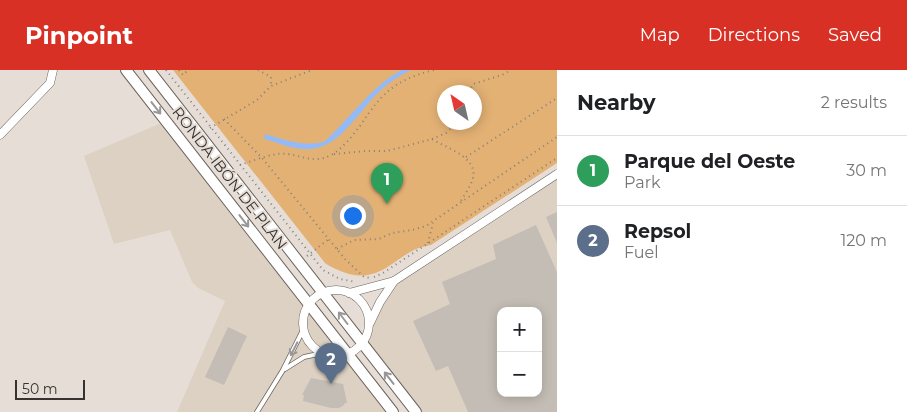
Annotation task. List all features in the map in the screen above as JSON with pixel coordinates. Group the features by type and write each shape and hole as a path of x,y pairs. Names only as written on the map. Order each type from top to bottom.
{"main road":[{"name":"RONDA IBÓN DE PLAN","path":"126,70 393,412"},
{"name":"RONDA IBÓN DE PLAN","path":"149,70 416,412"}],"street":[{"path":"0,135 50,83 53,70"},
{"path":"349,293 394,281 557,174"},
{"path":"369,324 366,308 359,299 349,293 336,290 324,293 309,304 304,320 304,328 307,338 314,347 323,353 340,356 348,354 362,344 369,324 384,295 394,281"}],"lane":[{"path":"257,412 283,370 304,328"},
{"path":"283,370 304,357 323,353"}],"path":[{"path":"166,70 323,270 333,276 354,282 363,282 368,278 383,274 557,158"},
{"path":"179,70 182,74 188,70"},
{"path":"258,70 271,78 271,86"},
{"path":"210,128 257,100 271,86 312,70"},
{"path":"334,154 354,135 376,102 393,86 413,75 434,70"},
{"path":"472,85 511,70"},
{"path":"466,157 557,98"},
{"path":"224,119 262,158 337,249 360,274 368,278"},
{"path":"240,165 279,154 315,161 334,154 387,151 432,139 449,130"},
{"path":"337,249 354,240 379,239 392,232 412,230 426,226 557,137"},
{"path":"432,139 466,157 474,168 473,178 459,205"},
{"path":"428,243 433,222"},
{"path":"306,258 329,239"}],"shaded area":[{"path":"173,70 557,70 557,163 431,245 416,249 376,273 357,275 333,268 325,263"},
{"path":"166,121 393,412 177,412 225,301 198,288 192,282 170,230 114,244 84,156"},
{"path":"557,172 557,412 416,412 363,344 374,314 394,283"}],"water":[{"path":"402,70 411,70 383,88 346,129 328,144 317,148 300,149 264,139 265,134 301,143 324,142 381,84"}],"building":[{"path":"557,212 557,243 546,217"},
{"path":"536,225 557,272 557,412 468,412 448,366 436,371 413,321 450,304 442,282 496,259 493,245"},
{"path":"228,327 247,336 224,385 205,377"},
{"path":"311,378 343,384 347,403 339,408 331,408 303,401 304,395 302,395"}],"place":[{"name":"Parque del Oeste","path":"387,204"},
{"name":"Repsol","path":"331,384"}]}
